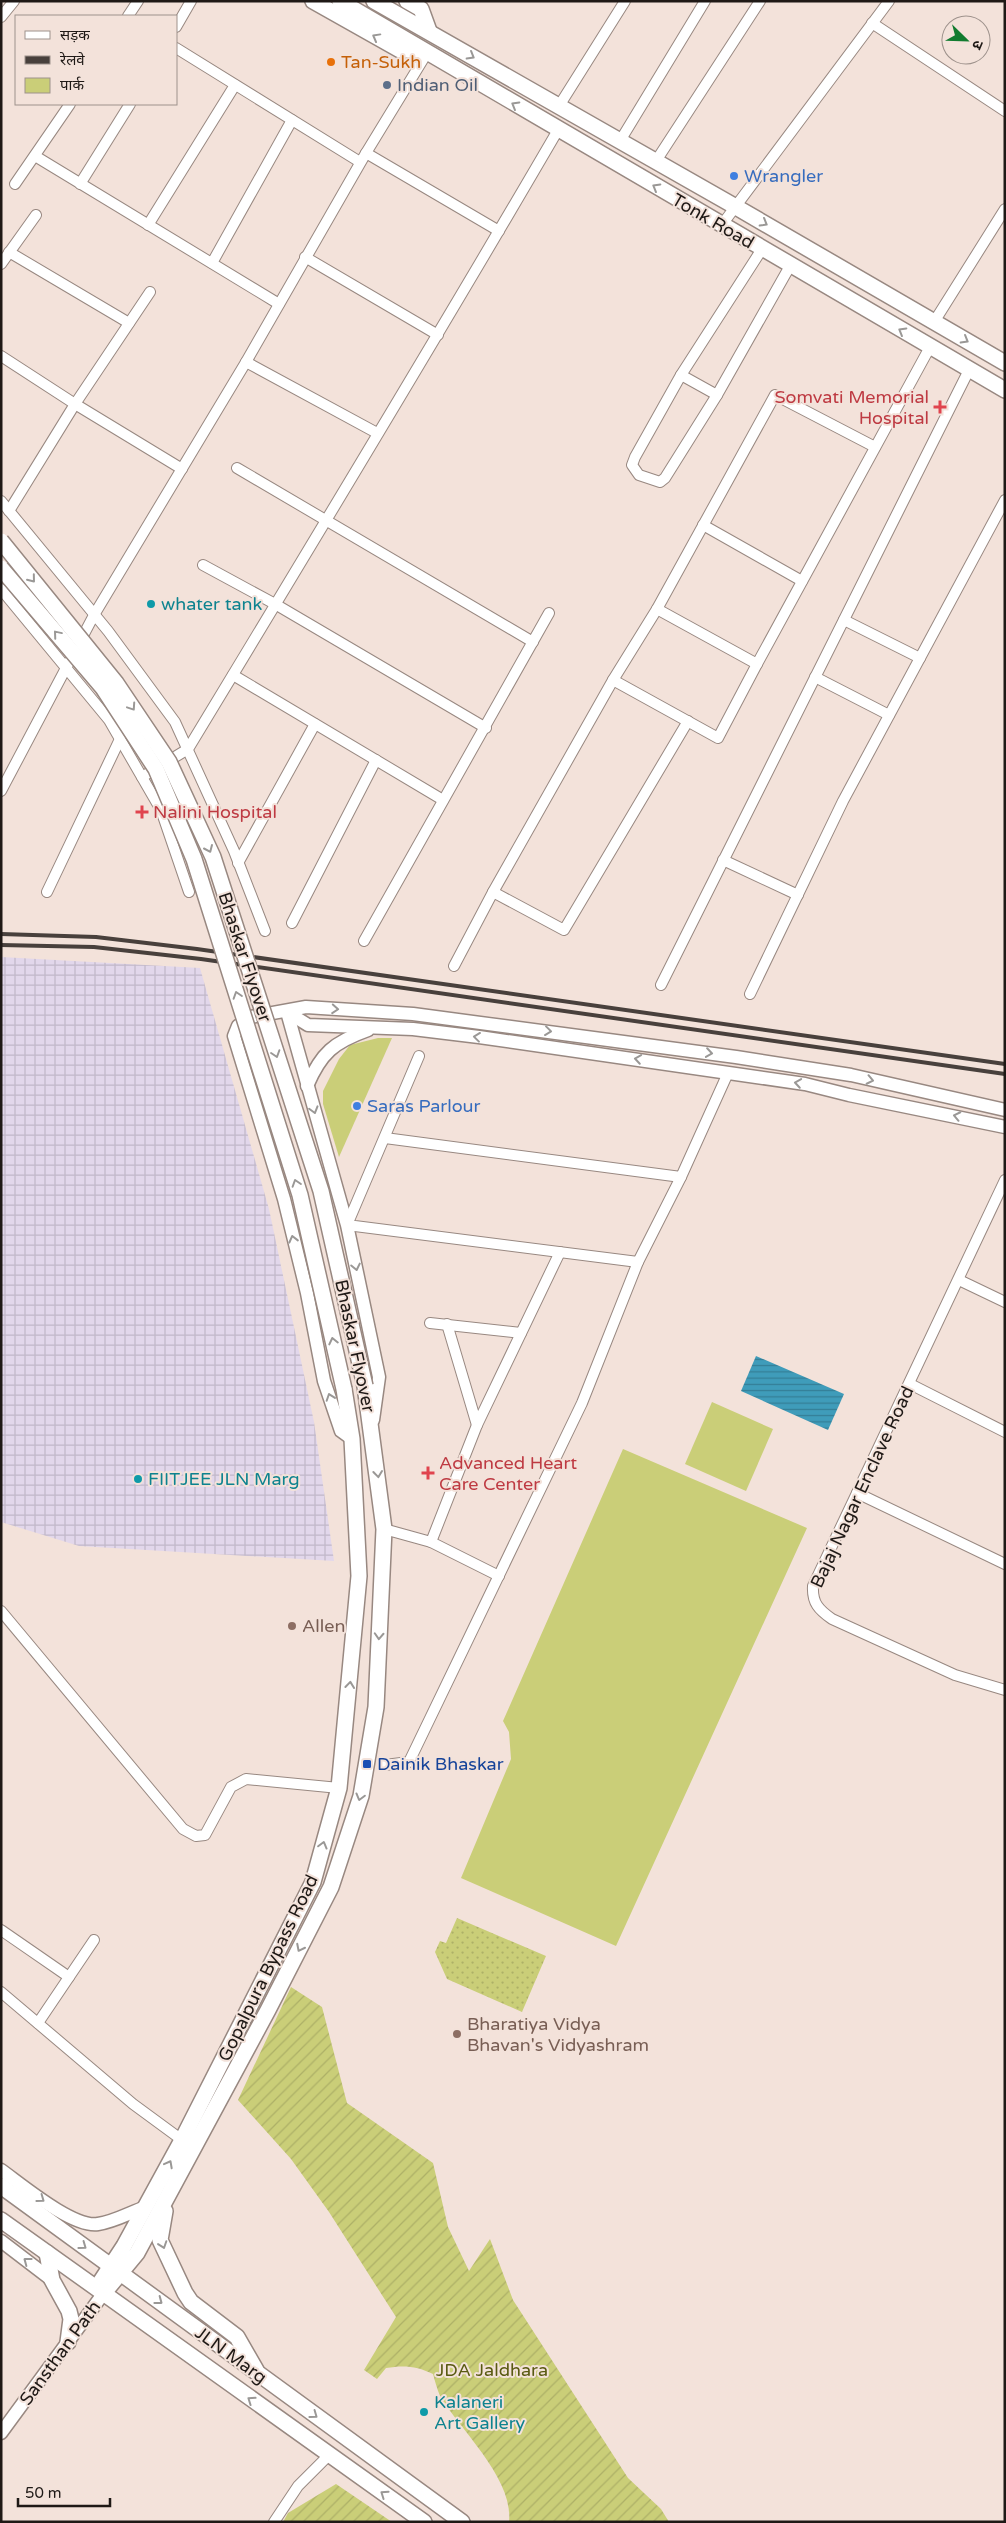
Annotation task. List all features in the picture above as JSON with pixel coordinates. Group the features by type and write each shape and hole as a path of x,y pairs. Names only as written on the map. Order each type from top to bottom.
{"main road":[{"path":"313,1 400,50 424,52"},
{"name":"Tonk Road","path":"340,1 721,226 1005,390"},
{"path":"407,1 421,9 429,32"},
{"name":"Tonk Road","path":"378,4 656,161 1005,363"},
{"name":"Bhaskar Flyover","path":"1,541 116,683 169,762 213,857 321,1191 365,1386 372,1426"},
{"name":"Bhaskar Flyover","path":"1,568 103,688 156,769 190,850 300,1195 344,1389 352,1439"},
{"name":"Gopalpura Bypass Road","path":"116,2269 137,2254 331,1887 361,1796 376,1707 384,1529 372,1426"},
{"name":"Gopalpura Bypass Road","path":"116,2269 313,1882 339,1788 354,1650 360,1558 352,1439"},
{"path":"313,1882 331,1887"},
{"name":"JLN Marg","path":"1,2186 260,2377 462,2522"},
{"path":"167,2197 160,2240 184,2293 191,2302 237,2337 260,2377"},
{"name":"JLN Marg","path":"1,2220 424,2522"},
{"path":"47,2254 52,2280 69,2311 71,2319 68,2342"},
{"name":"Sansthan Path","path":"99,2291 116,2269"}],"street":[{"path":"1,17 14,1"},
{"path":"129,15 138,1"},
{"path":"178,24 191,1"},
{"path":"559,106 625,1"},
{"path":"620,141 705,1"},
{"path":"656,161 760,1"},
{"path":"721,226 889,1"},
{"path":"872,23 1005,111"},
{"path":"178,49 360,162"},
{"path":"1,791 94,615 246,362 424,52"},
{"path":"148,225 235,85"},
{"path":"15,184 69,105"},
{"path":"80,184 129,105"},
{"path":"212,263 292,120"},
{"path":"142,777 188,750 377,433 438,336 558,130"},
{"path":"366,153 499,231"},
{"path":"35,156 278,304"},
{"path":"934,322 1005,209"},
{"path":"1,264 36,216"},
{"path":"762,249 682,375 635,457 632,465 639,474 660,482 665,478 717,395 790,266"},
{"path":"10,252 129,323"},
{"path":"305,257 438,336"},
{"path":"9,511 75,404 150,292"},
{"path":"613,680 718,738 930,347"},
{"path":"1,356 75,404 182,468"},
{"path":"246,362 377,433"},
{"path":"661,985 969,370"},
{"path":"682,375 717,395"},
{"path":"454,966 493,892 613,680 657,609 775,395 875,447"},
{"path":"237,468 533,642"},
{"path":"750,994 843,801 1005,500"},
{"path":"1,501 94,615 175,722 238,863 265,931"},
{"path":"703,525 802,581"},
{"path":"204,565 276,604 486,728"},
{"path":"1,589 109,720 161,810 189,892"},
{"path":"657,609 757,664"},
{"path":"364,941 549,614"},
{"path":"844,620 920,658"},
{"path":"233,675 443,800"},
{"path":"815,677 889,715"},
{"path":"493,892 564,930 688,721"},
{"path":"238,863 315,724"},
{"path":"47,892 120,739"},
{"path":"292,923 376,760"},
{"path":"723,860 798,895"},
{"path":"352,1439 341,1431 324,1382 307,1293 284,1199 234,1036 238,1026 251,1017 268,1013 287,1012 306,1007 413,1014 602,1038 851,1076 1005,1110"},
{"path":"287,1012 308,1025 412,1029 805,1084 849,1096 1005,1127"},
{"path":"287,1012 347,1225 379,1377 372,1426"},
{"path":"307,1086 316,1066 327,1051 355,1035 375,1028"},
{"path":"347,1225 419,1056"},
{"path":"385,1765 409,1762 582,1403 638,1262 681,1177 728,1073"},
{"path":"385,1138 681,1177"},
{"name":"Bajaj Nagar Enclave Road","path":"1005,1180 813,1586 813,1601 820,1611 955,1675 1005,1690"},
{"path":"347,1225 638,1262"},
{"path":"431,1542 477,1425 560,1252"},
{"path":"959,1280 1005,1302"},
{"path":"430,1322 521,1333"},
{"path":"447,1324 477,1425"},
{"path":"910,1384 1005,1432"},
{"path":"858,1493 1005,1564"},
{"path":"384,1529 431,1542 499,1576"},
{"path":"1,1611 183,1829 196,1836 205,1835 231,1787 246,1779 339,1788"},
{"path":"1,1930 69,1977"},
{"path":"38,2023 94,1940"},
{"path":"1,1992 133,2104 182,2140"},
{"path":"1,2170 51,2207 80,2221 98,2225 146,2207"},
{"path":"1,2241 52,2280"},
{"name":"Sansthan Path","path":"1,2433 84,2321 99,2291"},
{"path":"274,2522 298,2486 329,2455"}],"shaded area":[{"path":"1,957 200,968 269,1209 314,1422 334,1561 79,1546 1,1522"}],"green space":[{"path":"378,1038 392,1038 339,1157 323,1104 323,1091 339,1059 350,1045"},
{"path":"712,1402 773,1429 746,1491 685,1464"},
{"path":"623,1449 807,1528 616,1946 461,1878 511,1759 509,1732 503,1721"},
{"path":"457,1918 546,1956 522,2012 447,1979 435,1952 440,1941 446,1943"},
{"name":"JDA Jaldhara","path":"291,1987 322,2007 347,2103 433,2163 448,2227 469,2271 490,2239 513,2300 628,2478 661,2509 669,2522 509,2522 508,2506 495,2472 440,2396 433,2374 405,2366 393,2367 386,2368 377,2379 364,2370 396,2317 329,2212 291,2159 238,2100"},
{"path":"336,2484 392,2522 283,2522 288,2513"}],"water":[{"path":"756,1356 844,1394 828,1430 741,1391"}],"railway":[{"path":"1,934 96,937 197,949 1005,1064"},
{"path":"1,945 94,947 201,959 1005,1074"}],"place":[{"name":"Tan-Sukh","path":"331,62"},
{"name":"Indian Oil","path":"387,85"},
{"name":"Wrangler","path":"734,176"},
{"name":"Somvati Memorial Hospital","path":"940,407"},
{"name":"whater tank","path":"151,604"},
{"name":"Nalini Hospital","path":"142,812"},
{"name":"Saras Parlour","path":"357,1106"},
{"name":"Advanced Heart Care Center","path":"428,1473"},
{"name":"FIITJEE JLN Marg","path":"138,1479"},
{"name":"Allen","path":"292,1626"},
{"name":"Dainik Bhaskar","path":"367,1764"},
{"name":"Bharatiya Vidya Bhavan's Vidyashram","path":"457,2034"},
{"name":"Kalaneri Art Gallery","path":"424,2412"}]}
